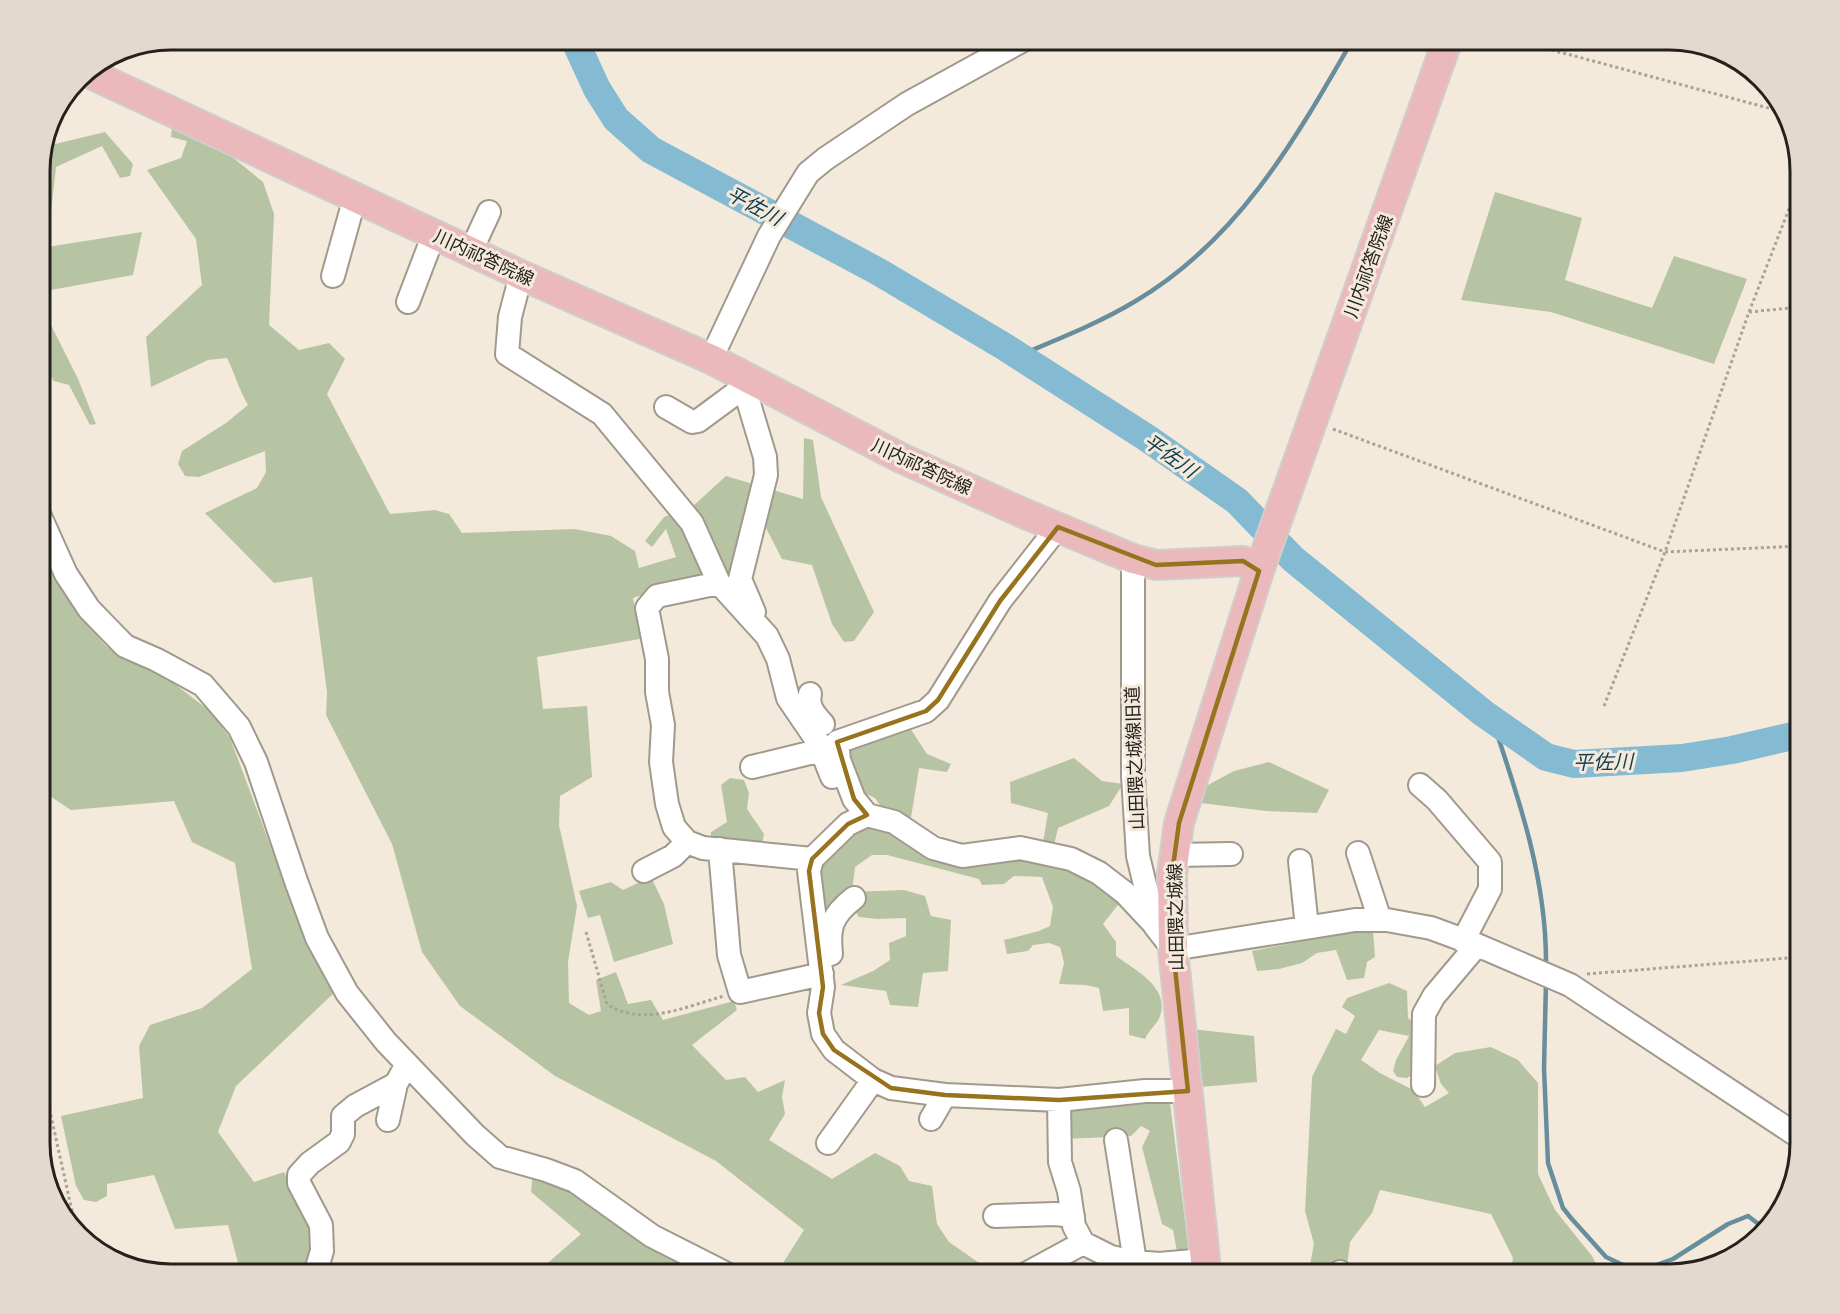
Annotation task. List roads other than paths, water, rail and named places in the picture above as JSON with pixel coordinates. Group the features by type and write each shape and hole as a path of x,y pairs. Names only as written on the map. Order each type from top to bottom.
{"main road":[{"name":"川内祁答院線","path":"96,76 521,275 711,359 745,382 901,458 1023,513 1059,526 1133,559 1156,565 1262,562 1444,50"},
{"name":"山田隈之城線","path":"1205,1264 1173,949 1172,874 1179,823 1262,562"}],"street":[{"path":"711,359 769,236 808,173 907,104 1005,50"},
{"path":"333,276 355,197"},
{"path":"471,251 489,212"},
{"path":"408,302 434,234"},
{"path":"521,275 510,317 507,354 602,414 692,523 719,583 767,636"},
{"path":"666,407 692,422 698,421 745,382 765,457 766,475 740,579 748,602 778,659 788,698 818,742 829,746"},
{"path":"752,767 829,746 926,711 938,700 1000,601 1059,526"},
{"path":"50,538 66,574 88,609 125,646 203,685 239,727 256,762 317,938 347,993 386,1042 500,1157 575,1181 652,1236 707,1264"},
{"name":"山田隈之城線旧道","path":"1133,559 1133,776 1138,856 1155,926 1173,949"},
{"path":"719,583 657,596 647,608 657,659 657,692 663,724 661,762 667,804 674,827 687,842 703,848 812,859"},
{"path":"810,694 808,702 829,746 839,760 860,818"},
{"path":"1420,785 1437,800 1490,862 1490,889 1470,943 1424,1014 1423,1085"},
{"path":"1155,926 1125,893 1099,873 1071,859 1020,848 962,856 933,848 894,822 860,818 848,824 812,859 809,871 823,987 819,1013 822,1034 834,1050 873,1080 891,1088 945,1095 1059,1100 1145,1091 1188,1091"},
{"path":"644,871 673,856 687,842"},
{"path":"720,849 729,955 740,992 821,969 831,959 829,936 833,921 841,908 854,898"},
{"path":"1358,853 1380,920"},
{"path":"1174,855 1232,854"},
{"path":"1300,861 1307,927"},
{"path":"798,889 805,926 816,932"},
{"path":"1173,949 1354,920 1380,920 1431,928 1554,977 1790,1131"},
{"path":"388,1120 396,1084 407,1064"},
{"path":"828,1143 873,1080"},
{"path":"318,1264 322,1251 321,1225 299,1183 299,1175 310,1163 339,1142 343,1134 343,1116 355,1106 396,1084"},
{"path":"931,1119 945,1095"},
{"path":"1059,1100 1060,1162 1069,1191 1074,1226 1083,1243 1111,1257 1160,1264"},
{"path":"1116,1140 1135,1262"},
{"path":"995,1216 1055,1214 1072,1216"},
{"path":"1044,1264 1083,1243"}],"waterway":[{"name":"平佐川","path":"579,50 597,89 616,119 651,150 879,272 1005,347 1147,438 1237,501 1293,559 1483,713 1546,757 1574,764 1682,758 1732,750 1790,737"},
{"path":"1018,356 1092,324 1134,302 1171,277 1204,249 1234,219 1261,186 1286,151 1347,50"},
{"path":"1492,719 1530,840 1542,902 1546,966"},
{"path":"1546,981 1544,1068 1548,1163 1563,1208 1606,1257 1621,1264"},
{"path":"1659,1264 1673,1259 1728,1224 1748,1216 1758,1224"}]}
